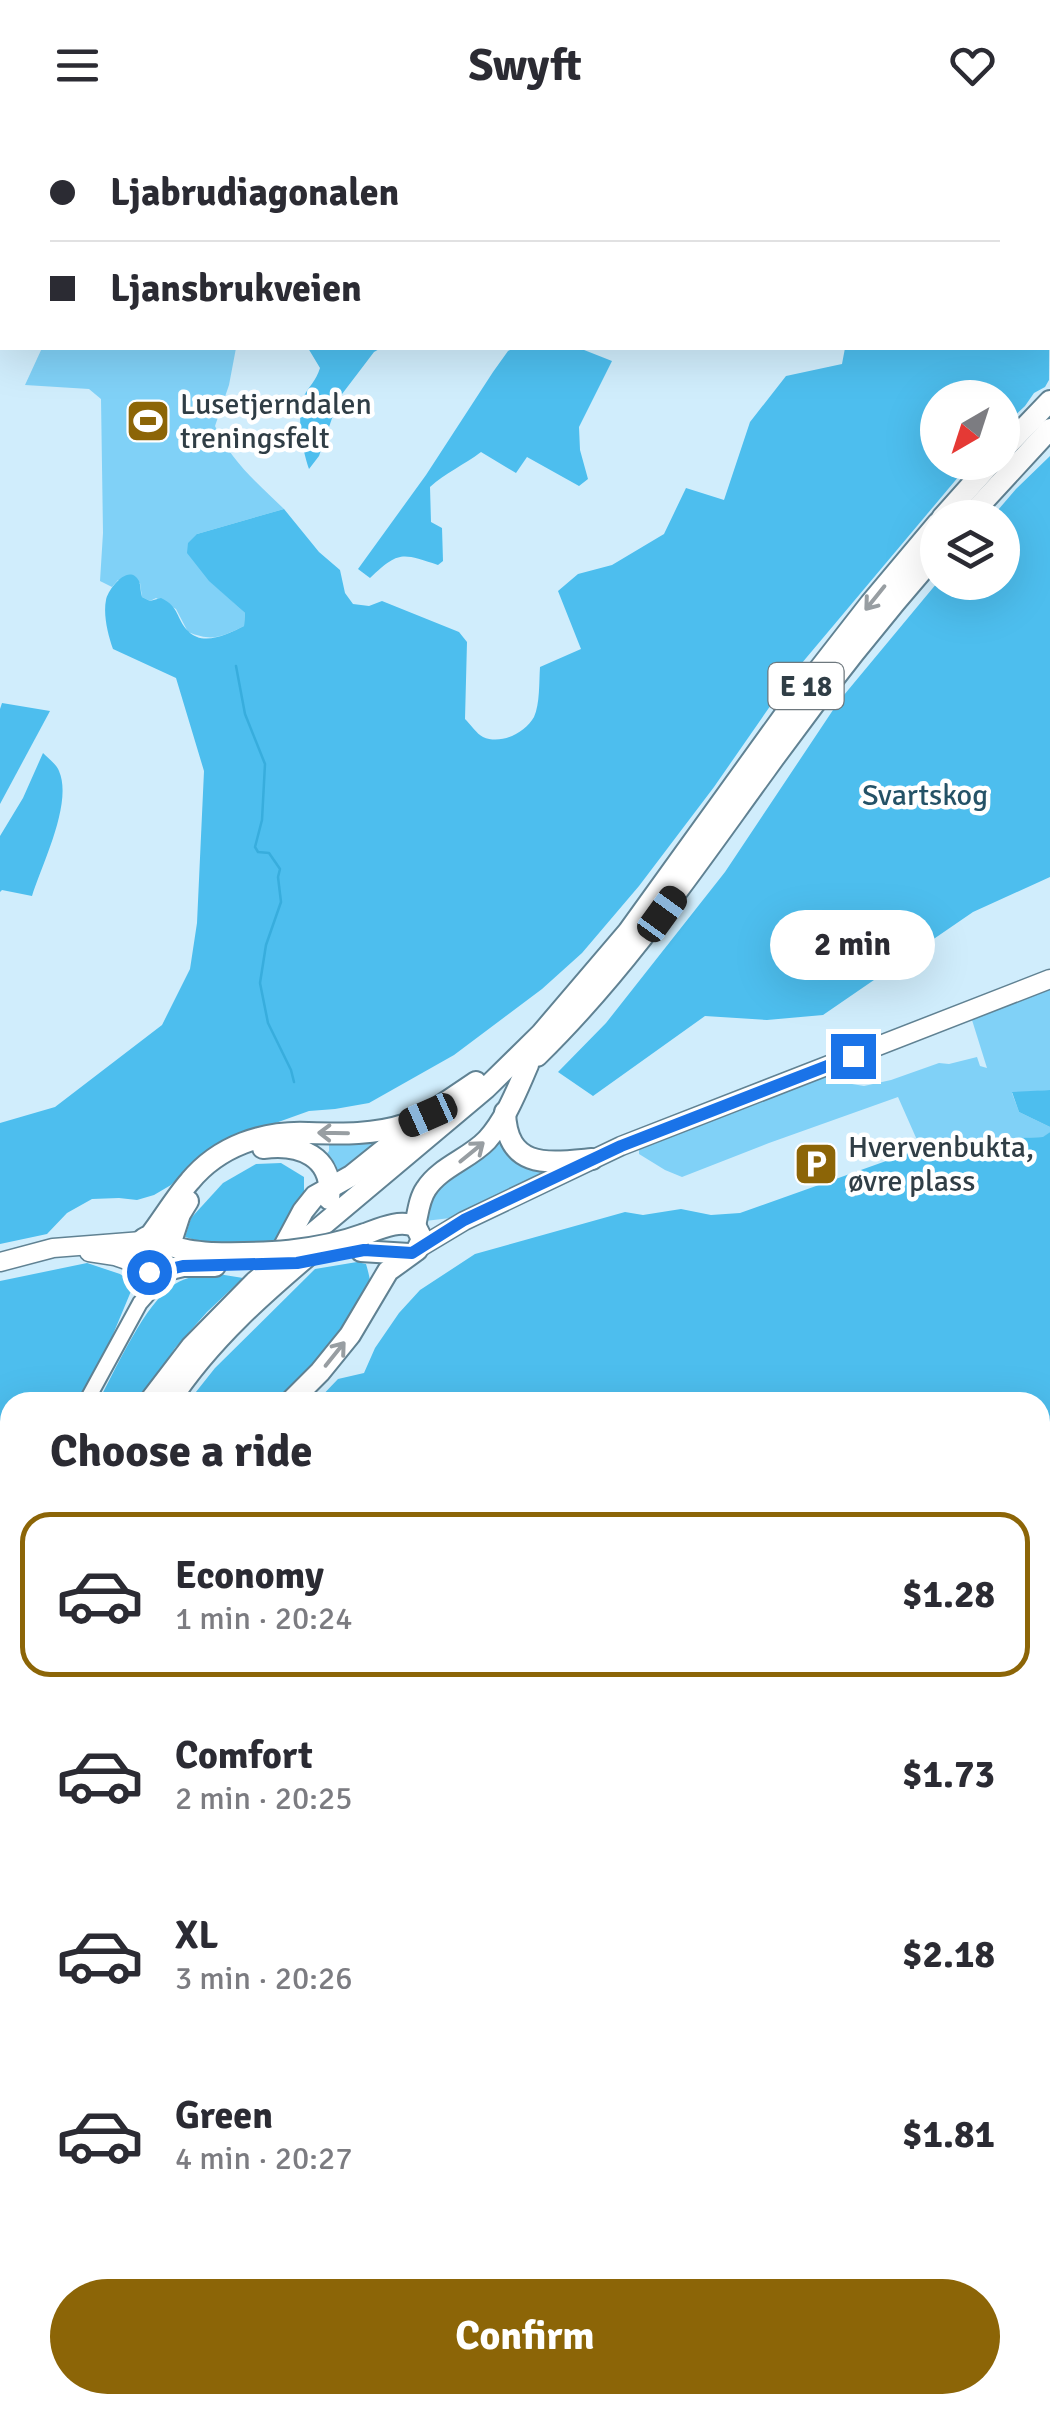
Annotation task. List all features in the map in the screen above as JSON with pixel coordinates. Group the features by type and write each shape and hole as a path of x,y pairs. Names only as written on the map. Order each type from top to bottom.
{"highway":[{"path":"1020,433 1050,402"},
{"path":"985,500 1050,429"},
{"name":"E 18","path":"958,500 976,480"},
{"name":"E 18","path":"155,1392 204,1333 276,1263 486,1088 528,1048 628,932 796,699 920,544"},
{"name":"E 18","path":"176,1392 203,1356 254,1304 467,1121 586,1006 640,941 810,709 920,573"},
{"name":"E 18","path":"276,1263 308,1204 484,1075 558,1013"},
{"name":"E 18","path":"299,1392 358,1323 410,1238 425,1190 484,1143 506,1112 528,1065"},
{"path":"506,1112 509,1139 528,1158 557,1162 592,1159"},
{"name":"E 18","path":"152,1268 136,1252 145,1239 198,1172 240,1144 271,1134 376,1133 428,1115"},
{"path":"152,1268 172,1255 170,1245 191,1195 216,1170 247,1152 275,1147 303,1151 326,1170 330,1187"},
{"name":"E 18","path":"310,1234 326,1210 330,1187"},
{"path":"145,1239 160,1237 170,1245 214,1259"},
{"path":"152,1268 214,1259 297,1263 363,1242 410,1238"}],"main road":[{"path":"410,1238 464,1220 638,1139 1050,979"},
{"path":"0,1262 37,1251 145,1239"},
{"path":"69,1247 152,1268"}],"street":[{"path":"91,1392 140,1303 152,1268"}],"shaded area":[{"path":"41,350 236,350 215,426 237,461 284,509 197,534 210,581 245,613 244,626 217,637 197,635 188,632 176,609 156,598 150,601 142,597 140,583 118,580 112,587 100,581 101,399 89,389 25,385"},
{"path":"1050,988 1050,1090 1012,1093 1019,1112 1050,1127 1044,1137 964,1141 921,1149 898,1097 682,1177 639,1154 639,1147 833,1069 852,1084 864,1086 939,1063 977,1057 980,1066 987,1068 972,1020 975,1015"},
{"path":"501,1130 559,1167 459,1217 425,1221 428,1194"},
{"path":"395,1133 335,1182 323,1158 329,1151 329,1138"}],"green space":[{"path":"309,350 378,350 339,398 319,456 309,469 300,413 304,396 320,368"},
{"path":"584,350 612,361 579,427 588,479 579,486 527,457 516,473 481,452 430,487 431,522 442,528 443,561 438,565 401,557 370,578 358,569 508,351"},
{"path":"845,350 1049,350 1049,380 1020,411 1020,380 920,380 920,480 956,480 939,500 920,500 920,522 791,676 639,886 582,953 542,989 454,1055 369,1103 309,1111 239,1136 189,1167 154,1195 137,1200 92,1199 67,1213 47,1234 0,1244 0,1123 55,1107 162,1025 190,969 197,923 204,771 176,678 113,649 105,606 115,584 130,574 135,576 142,597 167,602 194,636 208,639 231,632 244,626 245,613 209,581 187,553 188,543 197,534 284,509 319,552 340,570 345,593 353,604 369,606 382,601 459,632 467,642 465,719 483,737 497,740 512,736 534,717 540,667 581,649 558,591 578,574 612,565 664,534 686,488 724,500 750,422 786,376 842,364"},
{"name":"Svartskog","path":"1050,456 1050,877 973,912 823,1015 767,1020 705,1016 593,1096 558,1072 606,1023 725,872 839,701 923,600 1020,600 1020,500 1007,500"},
{"path":"2,703 50,711 0,804 0,709"},
{"path":"43,753 58,769 62,784 54,834 32,896 0,892 0,836"},
{"path":"1050,1090 1050,1127 1019,1112 1012,1092"},
{"path":"1050,1132 1050,1392 326,1392 338,1379 364,1373 375,1348 420,1290 475,1254 625,1212 643,1215 681,1209 711,1215 740,1213 917,1150 964,1141 1043,1137"},
{"path":"281,1163 304,1177 304,1194 279,1241 206,1243 185,1237 191,1218 223,1183 256,1164"},
{"path":"357,1262 366,1264 369,1276 365,1301 328,1348 284,1392 196,1392 215,1368 315,1269"},
{"path":"87,1263 120,1274 134,1284 84,1392 0,1392 0,1281"},
{"path":"212,1273 243,1278 175,1348 146,1392 103,1392 153,1306 175,1284"}],"waterway":[{"path":"236,666 245,714 265,764 262,820 255,847 258,852 269,853 280,869 281,902 266,945 260,983 268,1023 294,1082"}],"place":[{"name":"Lusetjerndalen treningsfelt","path":"148,421"},
{"name":"Hvervenbukta, øvre plass","path":"816,1164"}],"route":[{"path":"149,1272 183,1266 297,1263 364,1250 412,1253 464,1220 621,1146 853,1056"}]}
